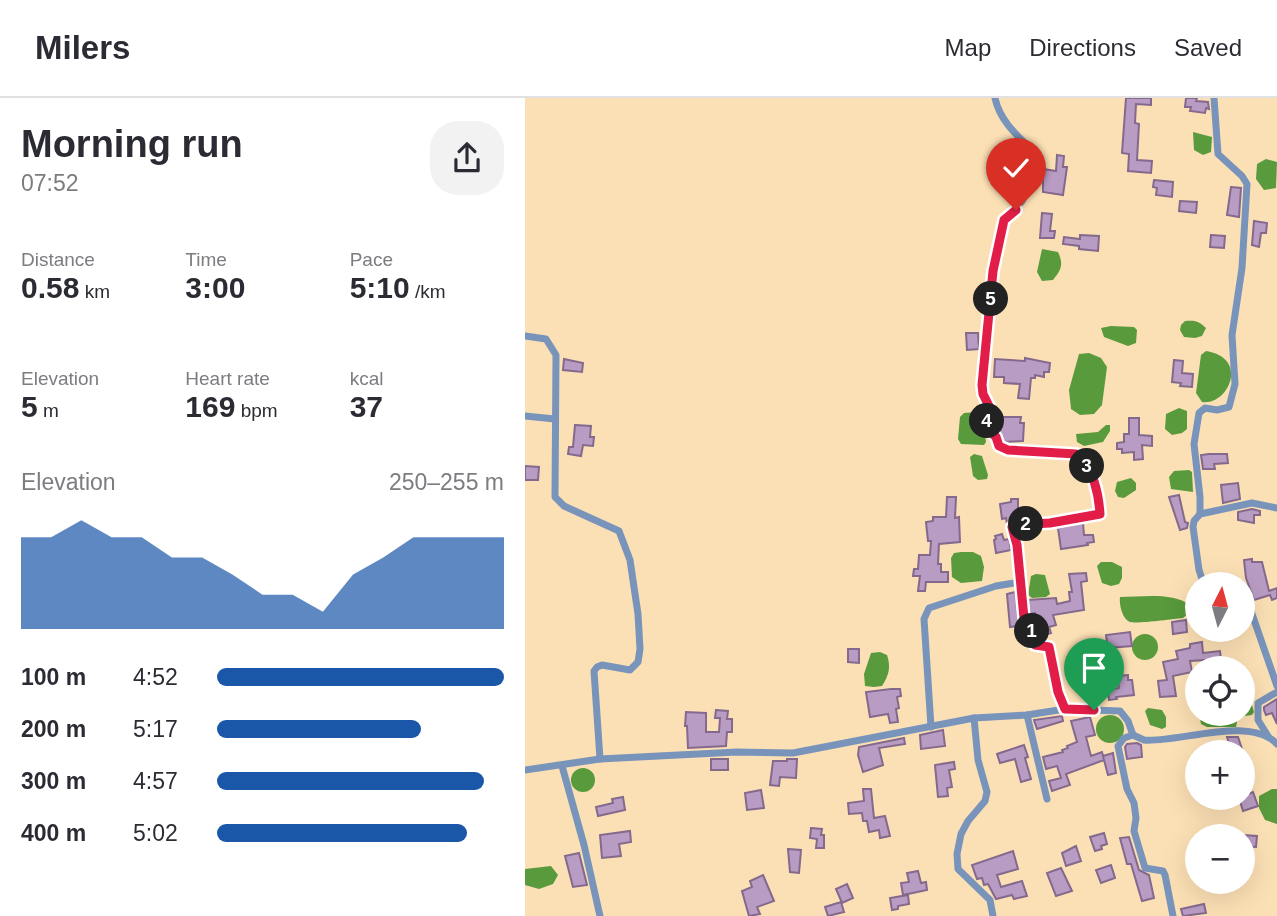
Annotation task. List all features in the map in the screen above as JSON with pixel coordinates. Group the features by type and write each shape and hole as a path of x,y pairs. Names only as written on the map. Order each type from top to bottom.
{"street":[{"path":"995,98 998,113 1036,154 1034,177 1022,201 1004,220 993,271 982,385 990,408 987,428 996,437 999,446 1008,450 1076,454 1083,457 1095,487 1100,511 1098,515 1050,523 1013,525 1024,618 1031,623 1035,645 1049,647 1058,692 1065,709"},
{"path":"1201,572 1193,527 1200,514 1201,497 1194,444 1199,413 1205,408 1217,410 1229,407 1235,384 1232,335 1242,268 1247,184 1219,153 1214,98"},
{"path":"525,336 546,339 556,355 555,497 565,506 619,531 630,560 641,649 638,662 630,670 603,665 594,671 600,760"},
{"path":"525,416 555,419"},
{"path":"1200,514 1252,503 1277,508"},
{"path":"931,727 925,646 926,612 929,608 996,586 1020,582"},
{"path":"1255,621 1277,686"},
{"path":"1277,692 1258,702 1258,720 1277,744"},
{"path":"525,770 600,760 737,752 793,753 974,718 1027,715 1065,709 1120,711 1128,721 1133,735"},
{"path":"1027,715 1047,799"},
{"path":"974,718 978,760 987,792 985,801 961,834 957,854 958,869 990,900 993,916"},
{"path":"1173,916 1163,871 1145,868 1136,842 1135,803 1127,789 1118,746 1123,738 1133,735 1151,740 1229,732 1257,733 1269,737"},
{"path":"562,766 600,916"}],"shaded area":[{"path":"1193,132 1212,137 1211,152 1203,155 1194,150"},
{"path":"1266,159 1277,162 1276,188 1264,190 1256,179 1257,164"},
{"path":"1042,249 1058,252 1060,257 1061,267 1053,280 1042,281 1037,272"},
{"path":"1185,321 1196,322 1206,328 1202,336 1184,337 1180,330"},
{"path":"1134,327 1137,330 1136,343 1128,346 1104,337 1101,328"},
{"path":"1206,351 1220,355 1228,362 1231,371 1230,381 1220,397 1202,402 1196,393 1201,355"},
{"path":"1089,353 1101,358 1107,367 1102,405 1094,414 1080,415 1071,409 1069,390 1079,354"},
{"path":"1179,408 1187,411 1187,429 1172,435 1165,429 1166,414"},
{"path":"976,412 983,416 986,442 984,445 961,444 958,439 960,417 964,413"},
{"path":"1110,425 1110,431 1103,442 1084,446 1077,442 1076,434 1098,432"},
{"path":"974,454 982,456 987,479 978,480 973,476 970,457"},
{"path":"1174,471 1192,472 1193,492 1171,489 1169,477"},
{"path":"1131,478 1136,483 1136,490 1124,498 1118,497 1115,491 1117,482"},
{"path":"973,552 981,556 984,567 982,581 961,583 952,577 951,558 954,553"},
{"path":"1101,562 1112,562 1122,567 1119,584 1111,586 1102,583 1097,566"},
{"path":"1045,575 1050,594 1046,597 1032,598 1028,595 1031,576"},
{"path":"1120,597 1175,598 1185,602 1185,616 1130,622 1123,615"},
{"path":"1145,634 1154,638 1158,647 1154,656 1145,660 1136,656 1132,647 1136,638"},
{"path":"880,652 887,655 888,659 886,678 882,686 865,686 864,674 871,653"},
{"path":"1148,708 1162,710 1166,717 1166,727 1162,729 1150,725 1145,711"},
{"path":"1110,715 1120,719 1124,729 1120,739 1110,743 1100,739 1096,729 1100,719"},
{"path":"578,768 588,768 595,775 595,785 588,792 578,792 571,785 571,775"},
{"path":"1277,789 1277,824 1265,820 1259,808 1259,796"},
{"path":"551,866 558,875 553,884 539,889 525,885 525,869"}],"building":[{"path":"1126,98 1151,98 1151,105 1136,104 1135,123 1139,124 1137,160 1152,161 1151,173 1128,171 1129,154 1122,153"},
{"path":"1186,98 1208,102 1209,109 1206,108 1205,113 1190,111 1191,107 1185,107"},
{"path":"1057,155 1064,156 1063,167 1067,167 1063,195 1043,192 1043,169 1056,171"},
{"path":"1154,180 1173,182 1172,197 1156,195"},
{"path":"1231,187 1241,188 1239,217 1227,215"},
{"path":"1180,201 1197,202 1196,213 1179,211"},
{"path":"1042,213 1052,214 1050,231 1055,231 1054,238 1040,238"},
{"path":"1254,221 1267,223 1266,233 1261,233 1259,247 1252,245"},
{"path":"1080,235 1099,236 1098,251 1063,244 1064,237 1080,239"},
{"path":"1211,235 1225,236 1224,248 1210,247"},
{"path":"966,333 978,333 979,349 967,350"},
{"path":"1025,358 1050,363 1049,372 1044,372 1044,377 1035,375 1035,378 1031,378 1029,399 1018,398 1020,384 1004,383 1004,377 994,377 995,359 1025,361"},
{"path":"564,359 583,363 582,372 563,370"},
{"path":"1174,360 1183,361 1182,373 1193,374 1192,387 1172,382"},
{"path":"1001,417 1021,417 1020,423 1024,423 1023,441 1004,442 1000,432"},
{"path":"1129,418 1139,418 1139,435 1152,436 1152,446 1142,445 1143,459 1134,460 1134,452 1122,453 1122,449 1117,449 1117,443 1124,442 1124,434 1129,434"},
{"path":"575,425 591,426 590,437 594,437 593,446 583,445 581,456 568,454 569,447 573,447"},
{"path":"1227,454 1228,463 1214,464 1215,469 1203,469 1201,455"},
{"path":"525,466 539,467 538,480 525,480"},
{"path":"1238,483 1240,499 1223,503 1221,485"},
{"path":"1179,495 1185,522 1188,523 1187,528 1180,530 1169,497"},
{"path":"947,497 956,497 955,518 959,517 960,542 939,544 938,564 941,564 941,572 948,572 948,582 926,582 925,591 918,591 920,576 913,576 914,569 918,569 919,555 930,555 931,541 928,541 926,522 933,521 933,517 946,517"},
{"path":"1011,499 1018,499 1018,520 1007,524 1006,518 1002,519 1000,504 1011,502"},
{"path":"1252,509 1260,511 1260,515 1254,515 1254,523 1238,520 1238,512"},
{"path":"1083,523 1084,535 1093,535 1094,542 1061,549 1058,528"},
{"path":"1002,534 1004,540 1009,539 1011,550 996,553 995,536"},
{"path":"1244,560 1262,562 1269,591 1277,588 1277,598 1272,600 1270,595 1255,600 1255,572 1245,572"},
{"path":"1086,573 1087,581 1081,582 1084,610 1053,615 1056,625 1049,627 1051,633 1041,636 1035,613 1030,614 1028,600 1056,598 1057,604 1070,601 1069,592 1072,592 1069,574"},
{"path":"1015,592 1018,619 1022,625 1010,627 1007,594"},
{"path":"1185,620 1185,632 1173,634 1172,622"},
{"path":"1130,632 1132,646 1108,648 1106,635"},
{"path":"1202,642 1203,653 1220,651 1221,656 1185,656 1185,673 1173,676 1176,696 1160,697 1158,681 1167,680 1163,662 1178,659 1176,651 1190,648 1190,644"},
{"path":"848,649 859,649 859,663 848,662"},
{"path":"1100,673 1104,696 1097,697 1093,676"},
{"path":"1128,675 1128,680 1132,680 1134,695 1109,700 1108,690 1119,688 1117,676"},
{"path":"900,689 901,696 897,697 899,708 896,709 898,722 890,723 888,714 870,717 866,692"},
{"path":"1277,699 1277,724 1272,713 1266,715 1264,707"},
{"path":"716,710 728,711 727,719 732,719 732,732 727,732 726,746 688,748 686,712 706,713 706,732 719,732 720,718 715,718"},
{"path":"1062,716 1063,721 1037,729 1034,720"},
{"path":"1090,717 1095,735 1086,737 1091,756 1102,752 1103,756 1113,753 1116,773 1108,775 1104,760 1066,774 1070,785 1052,791 1049,781 1061,778 1057,766 1046,769 1043,757 1063,752 1067,746 1077,742 1071,721"},
{"path":"943,730 945,746 921,749 920,735"},
{"path":"1227,737 1238,737 1239,740 1228,740"},
{"path":"904,738 905,744 879,748 883,765 863,772 858,755 859,747"},
{"path":"1127,744 1141,745 1142,757 1127,759 1125,747"},
{"path":"1024,745 1031,779 1021,782 1015,759 1000,763 997,754"},
{"path":"711,759 728,759 728,770 711,770"},
{"path":"797,759 796,778 780,777 779,786 770,785 773,761"},
{"path":"954,762 955,769 949,770 952,787 947,788 948,796 938,797 935,765"},
{"path":"863,789 871,789 874,818 885,816 890,836 880,838 879,830 869,832 862,813 849,814 848,803 864,801"},
{"path":"761,790 764,808 747,810 745,793"},
{"path":"623,797 625,810 598,816 596,807 613,803 612,799"},
{"path":"811,828 822,829 824,848 816,848 817,839 810,838"},
{"path":"630,831 631,842 619,844 621,856 602,858 600,835"},
{"path":"1104,833 1107,844 1095,851 1090,837"},
{"path":"1129,837 1139,870 1149,875 1154,898 1142,901 1120,838"},
{"path":"1076,846 1081,861 1066,866 1062,853"},
{"path":"788,849 801,850 799,873 790,872"},
{"path":"1013,851 1018,869 997,875 1001,887 1022,881 1027,896 1014,899 1012,895 996,899 988,884 984,885 982,878 977,879 972,865"},
{"path":"579,853 587,885 573,887 565,856"},
{"path":"1111,865 1115,878 1101,883 1096,870"},
{"path":"1061,868 1072,891 1056,896 1047,873"},
{"path":"918,871 921,883 926,882 927,890 903,895 901,883 909,882 907,873"},
{"path":"763,875 774,901 757,907 760,914 749,916 742,891 752,887 750,881"},
{"path":"847,884 853,898 842,903 836,889"},
{"path":"908,895 909,904 892,910 890,898"},
{"path":"841,902 844,912 828,916 825,907"},
{"path":"1204,904 1206,913 1183,916 1181,909"}],"route":[{"path":"1016,210 1004,220 993,271 982,385 990,408 987,428 996,437 999,446 1008,450 1076,454 1083,457 1092,478 1100,514 1012,527 1017,545 1024,618 1031,623 1035,645 1049,645 1058,692 1065,709 1094,710"}]}
